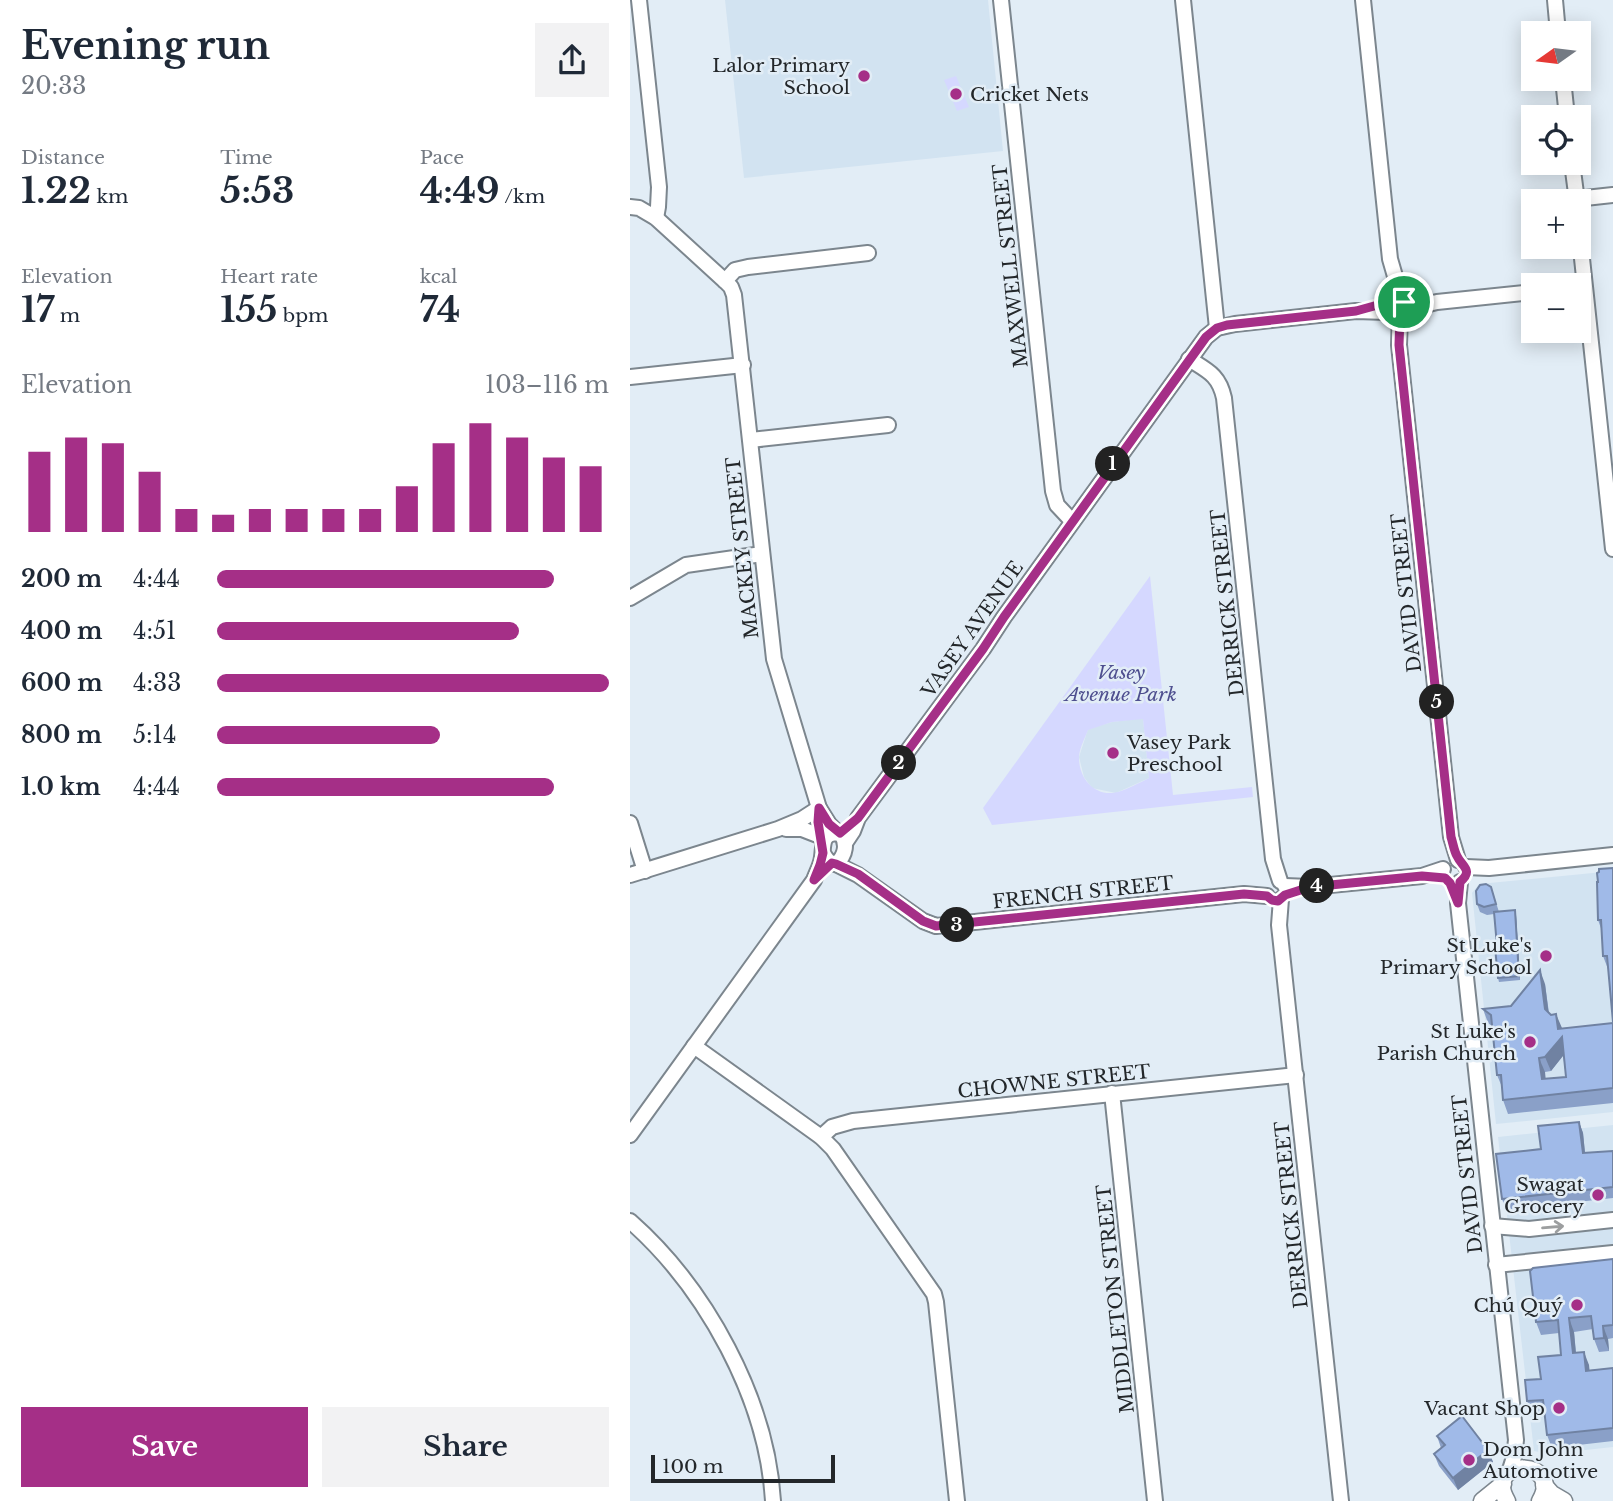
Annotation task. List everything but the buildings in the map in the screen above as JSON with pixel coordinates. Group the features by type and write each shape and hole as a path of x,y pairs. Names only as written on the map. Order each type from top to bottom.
{"street":[{"path":"639,0 659,187 656,218"},
{"name":"MAXWELL STREET","path":"1001,0 1053,491 1057,505 1072,521"},
{"path":"1183,0 1217,328 1521,293"},
{"name":"DAVID STREET","path":"1363,0 1516,1440 1514,1457 1506,1478"},
{"path":"1555,0 1558,21"},
{"path":"1591,198 1613,195"},
{"path":"630,208 639,208 656,218 725,281 735,270 748,267 868,253"},
{"name":"MACKEY STREET","path":"725,281 731,287 736,301 774,659 833,847"},
{"name":"VASEY AVENUE","path":"630,1135 814,880 820,865 833,847 853,831 858,818 983,649 1189,359 1206,337 1217,328"},
{"path":"1589,343 1613,549"},
{"name":"DERRICK STREET","path":"1189,359 1215,377 1224,398 1341,1501"},
{"path":"630,377 743,365"},
{"path":"751,440 888,425"},
{"path":"630,598 686,565 762,554"},
{"path":"630,875 778,829 803,819 819,808"},
{"path":"630,823 645,871"},
{"path":"778,829 802,829 833,847"},
{"name":"FRENCH STREET","path":"833,847 858,874 923,921 936,926 1613,855"},
{"path":"694,1046 821,1137 840,1157 936,1298 957,1501"},
{"name":"CHOWNE STREET","path":"821,1137 832,1127 853,1121 1296,1075"},
{"name":"MIDDLETON STREET","path":"1112,1093 1155,1501"},
{"path":"1492,1226 1529,1228 1613,1220"},
{"path":"630,1221 691,1288 726,1345 745,1385 762,1436 773,1501"},
{"path":"1496,1265 1613,1253"},
{"name":"DAVID STREET","path":"1516,1440 1532,1469"},
{"path":"1482,1501 1520,1467 1532,1469 1539,1474 1542,1493 1552,1494 1564,1501"},
{"path":"1506,1478 1503,1491 1507,1501"}],"shaded area":[{"name":"Lalor Primary School","path":"725,0 988,0 1003,151 744,178"},
{"name":"Vasey Park Preschool","path":"1143,718 1149,778 1116,793 1092,788 1084,777 1079,757 1088,729 1112,722"},
{"name":"St Luke's Primary School","path":"1613,871 1613,1112 1496,1124 1472,893 1479,884"},
{"path":"1613,1125 1613,1447 1549,1454 1534,1451 1498,1137"}],"green space":[{"name":"Cricket Nets","path":"956,76 969,107 957,111 944,80"},
{"name":"Vasey Avenue Park","path":"1150,576 1173,795 1252,787 1253,797 992,825 983,808","holes":["1143,719 1149,778 1122,791 1110,793 1095,789 1085,779 1079,764 1081,746 1088,730 1112,722"]}],"place":[{"name":"Lalor Primary School","path":"864,76"},
{"name":"Cricket Nets","path":"956,94"},
{"name":"Vasey Park Preschool","path":"1113,753"},
{"name":"St Luke's Primary School","path":"1546,956"},
{"name":"St Luke's Parish Church","path":"1530,1042"},
{"name":"Swagat Grocery","path":"1598,1195"},
{"name":"Chú Quý","path":"1577,1305"},
{"name":"Vacant Shop","path":"1559,1408"},
{"name":"Dom John Automotive","path":"1469,1460"}],"route":[{"path":"1394,296 1401,297 1404,302 1405,308 1400,315 1399,345 1451,837 1458,860 1466,867 1465,878 1460,882 1458,903 1450,883 1445,878 1422,876 1310,887 1285,895 1278,901 1267,896 1244,894 936,926 923,921 858,874 836,864 832,863 814,880 823,853 818,822 819,808 829,824 840,833 858,818 983,649 1206,337 1217,328 1227,325 1356,311 1385,303 1388,298 1394,296"}]}
